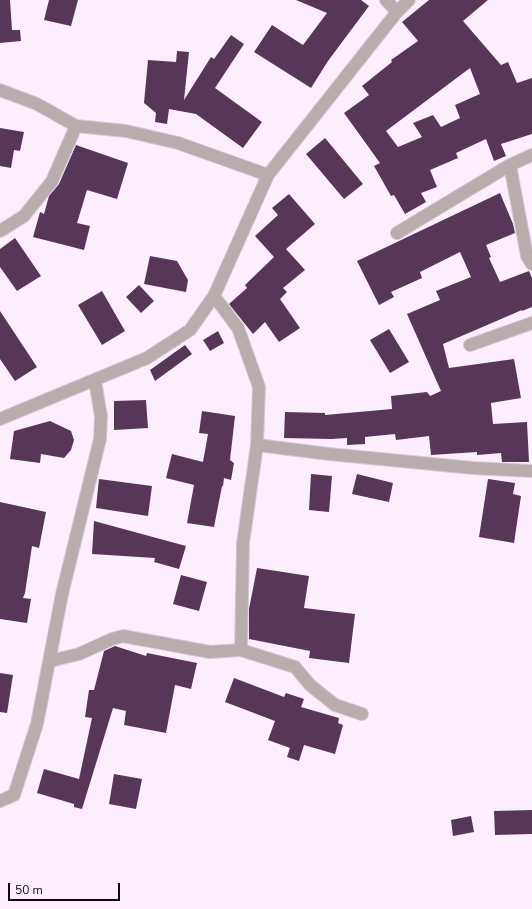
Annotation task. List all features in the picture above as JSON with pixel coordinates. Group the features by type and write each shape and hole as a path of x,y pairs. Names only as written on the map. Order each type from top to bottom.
{"street":[{"path":"386,0 397,12"},
{"path":"0,419 95,381 147,358 190,330 214,296 268,175 397,12 409,0"},
{"path":"0,90 36,104 76,126 126,131 178,143 268,175"},
{"path":"0,230 24,216 52,180 76,126"},
{"path":"396,233 510,165 532,156"},
{"path":"510,165 527,256 532,264"},
{"path":"214,296 238,328 259,387 257,444 242,543 241,650"},
{"path":"470,344 532,323"},
{"path":"0,801 14,795 37,724 62,594 100,439 101,416 95,381"},
{"path":"257,444 465,467 532,471"},
{"path":"50,661 79,654 112,639 123,636 210,652 241,650 295,667 310,685 335,705 362,714"}],"building":[{"path":"0,0 10,0 12,30 20,30 21,41 0,43"},
{"path":"49,0 78,0 71,26 44,20"},
{"path":"296,0 361,0 369,6 328,61 311,88 254,52 272,25 303,45 327,13"},
{"path":"429,0 488,0 463,21 501,65 508,62 517,83 532,78 532,134 501,144 506,156 494,161 486,139 456,153 458,158 430,170 437,187 421,193 426,202 405,214 394,195 391,196 374,166 380,163 344,113 369,95 362,86 392,62 391,60 418,41 402,22","holes":["470,68 480,94 455,105 460,118 441,127 433,115 413,123 422,137 398,147 386,131"]},
{"path":"231,35 244,44 215,88 262,122 243,148 196,114 169,109 167,124 155,122 156,113 144,103 148,60 176,62 177,51 189,52 184,100 211,57 214,59"},
{"path":"0,128 24,132 20,151 14,150 11,168 0,166"},
{"path":"325,138 363,184 344,199 306,154"},
{"path":"76,145 128,163 117,199 87,190 77,223 90,226 84,250 33,237 40,212 44,214 49,196 59,184"},
{"path":"500,193 513,224 515,233 486,245 491,257 489,258 500,282 529,271 532,278 532,307 443,344 449,368 514,359 521,398 491,403 493,424 527,422 529,462 502,462 501,453 477,455 477,452 431,455 429,436 396,440 395,434 365,437 365,444 347,445 347,438 284,438 285,412 325,413 325,415 392,409 391,396 427,392 430,396 441,391 407,314 440,300 436,291 471,277 460,252 420,272 422,278 391,292 394,297 379,305 357,261"},
{"path":"289,194 315,224 286,249 305,270 283,288 287,292 280,299 300,328 279,342 265,322 253,334 229,304 247,288 245,285 274,257 255,236 278,215 272,208"},
{"path":"15,238 41,276 17,291 0,267 0,249"},
{"path":"150,256 177,261 188,280 186,292 144,284"},
{"path":"139,285 154,301 141,313 126,297"},
{"path":"102,291 125,331 102,345 78,305"},
{"path":"0,311 37,367 15,381 0,359"},
{"path":"389,329 409,362 390,373 370,340"},
{"path":"218,331 224,343 210,351 203,340"},
{"path":"185,345 192,354 155,381 150,370"},
{"path":"146,400 148,428 114,430 114,401"},
{"path":"202,411 235,416 230,460 234,463 231,480 224,478 214,527 187,523 194,485 166,478 172,454 203,462 208,434 199,433"},
{"path":"50,421 71,431 74,440 71,450 64,458 41,454 40,463 10,459 14,431"},
{"path":"311,474 332,476 329,512 309,510"},
{"path":"357,474 393,483 389,502 352,494"},
{"path":"99,479 152,486 148,516 96,508"},
{"path":"488,479 515,483 513,494 521,496 514,543 479,537"},
{"path":"0,502 46,512 39,548 32,546 23,598 31,599 27,623 0,619"},
{"path":"94,521 186,546 179,569 154,562 155,558 92,554"},
{"path":"257,568 309,576 304,608 355,614 349,663 309,658 310,651 249,639 249,609"},
{"path":"181,575 207,582 199,611 173,604"},
{"path":"115,646 146,656 147,653 197,663 191,689 175,685 166,733 124,725 126,711 113,708 82,809 74,807 74,804 37,793 44,769 79,779 92,718 85,717 89,690 94,690 104,651"},
{"path":"0,673 13,675 7,713 0,712"},
{"path":"234,678 284,697 286,693 304,699 301,707 339,718 338,723 343,725 335,754 304,745 299,761 287,757 290,748 268,740 275,721 225,702"},
{"path":"114,774 142,779 136,809 109,804"},
{"path":"532,810 532,834 495,835 494,811"},
{"path":"471,816 474,832 453,836 451,820"}]}
